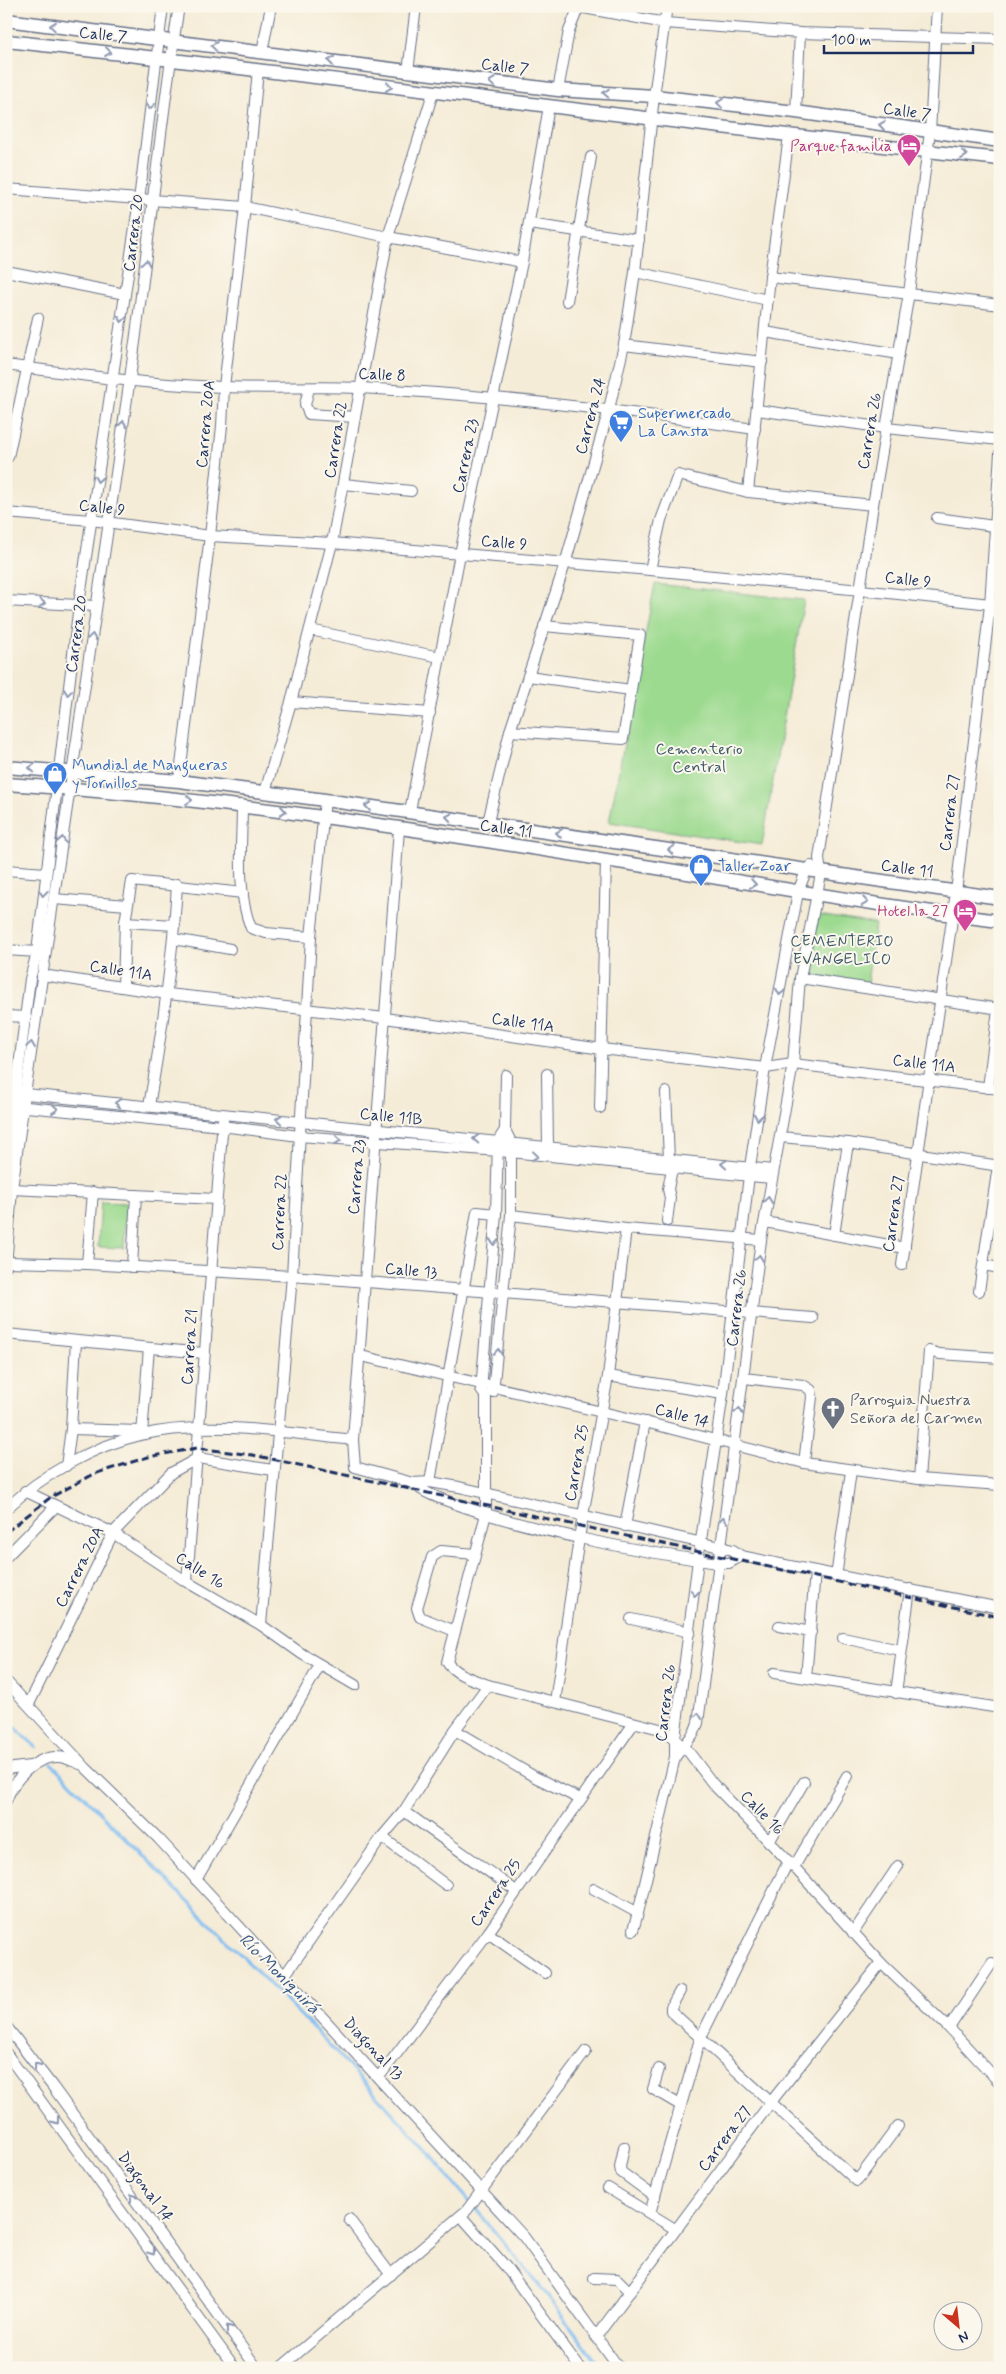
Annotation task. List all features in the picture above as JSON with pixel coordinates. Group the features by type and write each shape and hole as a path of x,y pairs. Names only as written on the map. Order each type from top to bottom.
{"main road":[{"name":"Calle 7","path":"6,20 558,90 654,96 796,112 1000,142"},
{"name":"Calle 7","path":"6,41 155,57 653,120 1000,159"},
{"name":"Calle 11","path":"6,767 179,781 326,800 488,822 821,874 1000,898"},
{"name":"Calle 11","path":"6,784 242,805 324,816 798,892 1000,921"}],"street":[{"name":"Carrera 20","path":"6,1168 30,979 37,952 55,787 79,604 114,380 163,6"},
{"name":"Carrera 20","path":"16,1093 42,975 71,789 130,380 154,202 169,60 179,6"},
{"path":"262,52 271,6"},
{"path":"408,72 416,6"},
{"path":"558,90 569,31 577,6 665,22 800,34 1000,39"},
{"name":"Carrera 24","path":"488,822 510,732 565,564 609,410 624,345 635,272 653,120 654,96 667,6"},
{"name":"Carrera 26","path":"675,1757 694,1733 698,1723 717,1562 744,1378 761,1240 793,1064 800,978 821,874 818,858 873,505 909,293 930,132 937,6"},
{"path":"796,112 800,34"},
{"name":"Carrera 20A","path":"179,781 210,536 258,70"},
{"name":"Carrera 22","path":"265,792 291,702 332,543 388,237 433,93"},
{"name":"Carrera 23","path":"410,812 460,554 522,262 549,106"},
{"path":"748,492 770,276 789,136"},
{"path":"567,301 577,231 591,157"},
{"path":"6,188 154,202 245,207 388,237 522,262"},
{"path":"529,224 639,240"},
{"path":"6,270 125,294"},
{"path":"635,272 768,300"},
{"path":"770,276 1000,305"},
{"path":"8,457 25,368 38,318"},
{"path":"765,332 899,354"},
{"path":"624,345 762,362"},
{"name":"Calle 8","path":"6,365 114,380 224,387 359,388 494,398 609,410 755,429"},
{"path":"309,388 305,405 309,414 355,416"},
{"path":"757,410 886,428 1000,440"},
{"name":"Carrera 27","path":"902,1265 995,605 994,526 1000,453"},
{"path":"650,570 661,520 678,474 748,492 873,505"},
{"path":"344,484 411,491"},
{"name":"Calle 9","path":"6,513 91,520 108,524 210,536 332,543 650,570 995,605"},
{"path":"937,518 994,526"},
{"path":"6,601 96,606"},
{"path":"510,732 623,739 640,635 544,626"},
{"path":"310,630 440,657"},
{"path":"528,676 631,690"},
{"path":"291,702 430,713"},
{"name":"Carrera 22","path":"260,1625 292,1276 312,937 326,800"},
{"path":"242,805 243,893 247,918 251,928 257,932 312,937"},
{"name":"Carrera 23","path":"399,829 374,1143 364,1282 361,1356 353,1440 355,1467 413,1484"},
{"name":"Carrera 26","path":"633,1930 675,1757 675,1738 698,1560 723,1394 750,1172 765,1068 798,892 806,871 818,858"},
{"path":"600,1108 606,860"},
{"path":"6,870 45,873"},
{"path":"123,987 125,922 132,881 177,884 243,893"},
{"path":"149,1106 168,994 177,884"},
{"path":"54,899 127,904"},
{"path":"125,922 175,925"},
{"path":"174,939 230,949"},
{"path":"6,950 37,952"},
{"name":"Calle 11A","path":"42,975 168,994 385,1018 602,1049 765,1068 793,1064 1000,1089"},
{"path":"800,978 999,1009 988,1088"},
{"path":"6,1016 26,1017"},
{"path":"547,1074 548,1147"},
{"path":"486,1397 493,1392 494,1387 511,1215 511,1142 505,1130 506,1075"},
{"path":"666,1092 670,1164 668,1189 670,1198 667,1221"},
{"name":"Calle 11B","path":"16,1093 300,1120 376,1131 498,1140 670,1164"},
{"name":"Carrera 20","path":"6,1264 12,1188 14,1106"},
{"name":"Calle 11B","path":"14,1106 374,1143 670,1164 772,1174"},
{"name":"Carrera 21","path":"187,1582 224,1114"},
{"path":"475,1554 441,1551 432,1557 417,1608 420,1617 455,1631 486,1514 486,1397 481,1390 496,1214 498,1140 505,1130"},
{"path":"780,1137 848,1143 999,1166 979,1291"},
{"path":"834,1235 848,1143"},
{"path":"12,1188 216,1199"},
{"path":"87,1264 93,1192"},
{"path":"132,1267 136,1195"},
{"path":"430,1482 477,1212 496,1214"},
{"path":"511,1215 626,1229 761,1240"},
{"path":"765,1222 905,1248"},
{"name":"Carrera 25","path":"555,1702 579,1538 608,1376 626,1229"},
{"name":"Calle 13","path":"6,1264 87,1264 210,1273 292,1276 812,1318"},
{"path":"983,1265 1000,1268"},
{"path":"6,1334 204,1352"},
{"path":"66,1466 71,1429 76,1341"},
{"path":"141,1433 149,1348"},
{"path":"920,1479 929,1351 940,1354 1000,1358"},
{"name":"Calle 14","path":"361,1356 645,1422 804,1464 920,1479 1000,1485"},
{"path":"608,1376 723,1394"},
{"path":"744,1378 803,1386 811,1390 812,1396 804,1464"},
{"path":"625,1526 645,1422"},
{"path":"71,1429 141,1433 199,1428 279,1432 353,1440"},
{"path":"6,1509 25,1491 66,1466 141,1433"},
{"path":"198,1458 273,1470"},
{"name":"Carrera 20A","path":"29,1704 113,1533 171,1473 198,1458"},
{"path":"836,1577 850,1471"},
{"path":"413,1484 430,1482 733,1550 741,1556 836,1577 910,1589 1000,1608"},
{"path":"413,1484 421,1491 486,1514 579,1538 698,1560 729,1562 741,1556"},
{"name":"Calle 16","path":"25,1491 113,1533 187,1582 355,1685"},
{"path":"6,1557 56,1506"},
{"path":"806,1678 815,1572"},
{"path":"896,1693 900,1650 910,1589"},
{"path":"631,1619 690,1632"},
{"path":"779,1626 811,1632"},
{"name":"Calle 16","path":"455,1631 448,1662 451,1668 460,1674 488,1685 664,1730 675,1738 713,1784 791,1864 853,1933 949,2028 1000,2083"},
{"path":"844,1638 900,1650"},
{"path":"196,1880 320,1665"},
{"path":"774,1673 1000,1708"},
{"name":"Diagonal 13","path":"6,1681 85,1767 159,1839 379,2077 479,2195 524,2237 620,2368"},
{"path":"285,1975 382,1837 404,1811 455,1730 488,1685"},
{"name":"Carrera 25","path":"379,2077 488,1933 634,1723"},
{"path":"455,1730 535,1777 580,1799"},
{"name":"Diagonal 13","path":"6,1769 25,1768 56,1756 71,1759 85,1767"},
{"name":"Diagonal 13","path":"6,1801 16,1783 35,1764"},
{"path":"650,2213 700,2039 791,1864 847,1776"},
{"path":"769,1842 804,1782"},
{"path":"404,1811 516,1891"},
{"path":"382,1837 446,1885"},
{"path":"853,1933 898,1866"},
{"path":"594,1889 638,1913"},
{"path":"488,1933 545,1973"},
{"name":"Carrera 27","path":"596,2336 771,2102 881,1962"},
{"path":"949,2028 992,1963"},
{"path":"680,1991 671,2007 672,2011 700,2039 857,2181 898,2126"},
{"name":"Diagonal 14","path":"6,2026 53,2087 257,2368"},
{"path":"280,2368 464,2213 586,2051"},
{"name":"Diagonal 14","path":"6,2053 232,2366"},
{"path":"659,2069 653,2089 680,2105"},
{"path":"624,2147 620,2167 621,2172 655,2197"},
{"path":"608,2188 675,2229"},
{"path":"464,2213 580,2368"},
{"path":"348,2219 391,2276"},
{"path":"594,2278 617,2279 630,2292"}],"green space":[{"name":"Cementerio Central","path":"655,584 804,600 762,845 609,822"},
{"name":"CEMENTERIO EVANGELICO","path":"818,915 875,924 867,984 809,976"},
{"path":"101,1202 126,1203 124,1248 98,1247"}],"waterway":[{"path":"6,1719 36,1747"},
{"name":"Río Moniquirá","path":"51,1763 319,2034 425,2148 548,2296 601,2368"}],"railway":[{"path":"6,1532 51,1497 94,1474 148,1457 197,1448 253,1455 1000,1617"}],"place":[{"name":"Parque familia","path":"909,167"},
{"name":"Supermercado La Cansta","path":"621,443"},
{"name":"Mundial de Mangueras y Tornillos","path":"55,795"},
{"name":"Taller Zoar","path":"701,887"},
{"name":"Hotel la 27","path":"965,932"},
{"name":"Parroquia Nuestra Señora del Carmen","path":"833,1430"}]}
